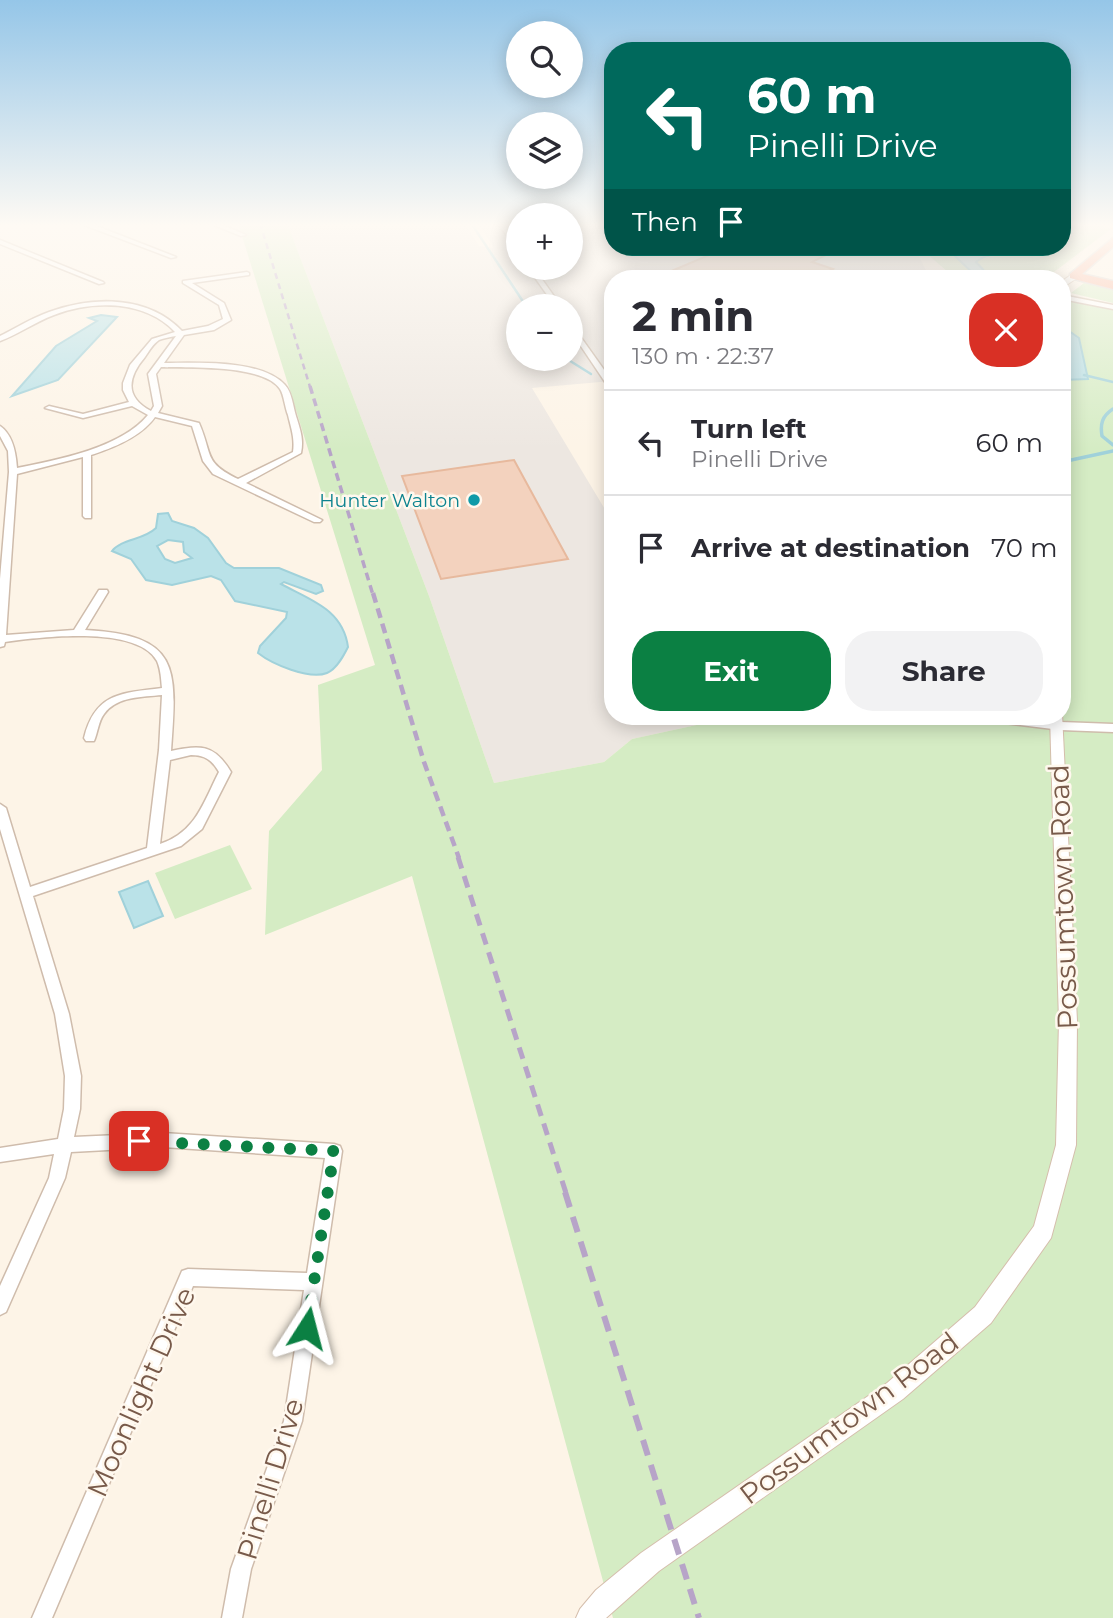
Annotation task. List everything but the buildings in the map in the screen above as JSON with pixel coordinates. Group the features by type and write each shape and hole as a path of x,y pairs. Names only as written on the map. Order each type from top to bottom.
{"main road":[{"name":"Possumtown Road","path":"589,1618 606,1599 650,1562 895,1391 983,1315 1043,1231 1066,1145 1068,1021 1057,725"}],"street":[{"path":"213,299 222,304 227,317 221,324 155,340 127,372 126,388 134,402 155,414 184,419 196,425 211,467 238,484 317,520"},
{"path":"1074,299 1113,307"},
{"path":"0,339 58,311 91,305 141,308 165,319 181,334"},
{"path":"13,472 87,454 133,432 155,414 158,406 152,380 158,365 181,334"},
{"path":"583,343 604,374"},
{"path":"158,365 245,370 263,375 284,388 299,441 297,453 238,484"},
{"path":"49,408 83,416 134,402"},
{"path":"0,428 12,451 13,472 0,644"},
{"path":"87,454 88,516"},
{"path":"78,632 103,592"},
{"path":"0,639 78,632 118,638 149,647 162,659 169,691 153,850"},
{"path":"90,738 93,719 110,701 169,691"},
{"path":"1071,723 1113,728"},
{"path":"26,893 177,843 198,826 225,772 218,757 209,751 163,757"},
{"path":"0,808 62,1014 73,1076 72,1109 57,1178 0,1306"},
{"name":"Pinelli Drive","path":"64,1145 163,1140 334,1151 293,1421 241,1569 232,1618"},
{"path":"0,1155 64,1145"},
{"name":"Moonlight Drive","path":"42,1618 188,1278 314,1282"}],"shaded area":[{"path":"316,299 506,299 506,371 583,371 583,299 604,299 604,382 532,388 604,508 604,725 697,725 632,739 604,762 494,783 429,596"}],"green space":[{"path":"261,299 316,299 429,596 494,783 604,762 632,739 697,725 1071,725 1071,379 1088,378 1079,338 1071,332 1071,302 1113,310 1113,1618 613,1618 412,876 265,935 269,831 322,770 318,685 375,665"},
{"path":"1094,299 1113,299 1113,303"},
{"path":"230,845 252,889 175,919 155,873"}],"water":[{"path":"101,315 117,317 58,380 12,396 56,346 97,321 89,318"},
{"path":"1071,332 1079,338 1088,379 1071,380"},
{"path":"168,513 172,521 194,528 208,538 226,563 234,568 279,568 321,585 323,591 316,594 284,582 281,584 324,607 340,623 348,647 337,665 331,671 319,675 301,673 272,662 258,653 260,646 286,618 287,612 235,601 221,580 211,576 172,585 146,580 131,559 112,551 156,528 158,514","holes":["168,540 183,542 184,552 192,558 175,563 165,559 157,546"]},
{"path":"148,881 163,916 134,928 119,892"}],"waterway":[{"path":"583,369 591,374"},
{"path":"1084,375 1113,382"},
{"path":"1113,409 1104,417 1101,428 1102,436 1113,445"},
{"path":"1071,460 1113,451"}],"railway":[{"path":"283,299 310,387"},
{"path":"310,386 373,595"},
{"path":"373,593 424,762 459,858"},
{"path":"458,857 566,1193"},
{"path":"565,1192 699,1618"}],"place":[{"name":"Hunter Walton","path":"474,500"}],"route":[{"path":"139,1141 163,1140 334,1151 307,1328"}]}
